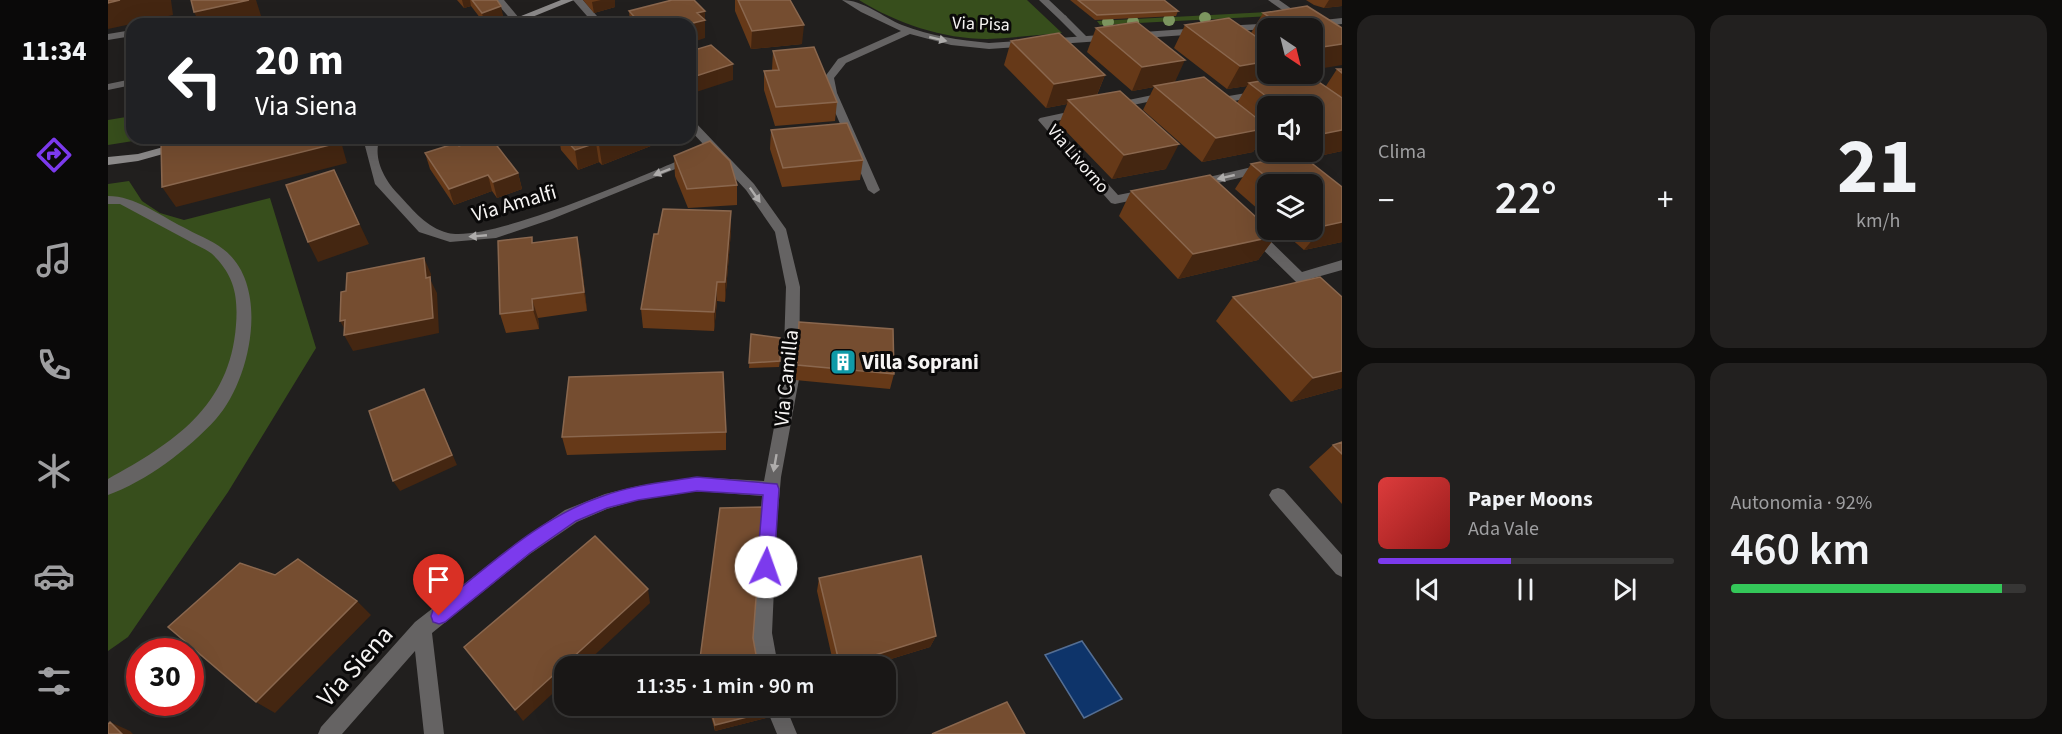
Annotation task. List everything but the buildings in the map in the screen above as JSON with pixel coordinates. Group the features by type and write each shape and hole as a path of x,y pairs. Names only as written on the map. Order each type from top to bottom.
{"main road":[{"path":"521,18 569,0"},
{"path":"108,162 138,157 187,144"}],"street":[{"path":"499,0 514,18"},
{"path":"578,0 594,18"},
{"name":"Via Pisa","path":"847,0 906,32 961,44 989,45 1257,27"},
{"path":"1044,0 1083,38"},
{"path":"1273,0 1300,18"},
{"name":"Via Pisa","path":"1323,23 1342,21"},
{"path":"1217,30 1234,42"},
{"path":"874,190 832,93 829,78 842,62 906,32"},
{"path":"108,37 126,34"},
{"path":"1124,35 1143,50"},
{"path":"108,87 126,83"},
{"path":"1209,103 1301,91 1291,84"},
{"name":"Via Livorno","path":"1157,191 1115,200 1044,120 1167,95"},
{"path":"1233,123 1296,174"},
{"name":"Via Camilla","path":"696,129 750,187 781,232 793,287 790,379 771,489 762,633 766,656"},
{"name":"Via Amalfi","path":"372,144 380,181 424,230 450,238 491,235 548,216 717,151"},
{"path":"1217,199 1195,184 1283,164"},
{"path":"108,200 122,200 219,252 238,276 246,303 242,346 228,385 211,414 161,458 108,488"},
{"path":"1242,222 1342,318"},
{"path":"1301,277 1342,266"},
{"name":"Via Siena","path":"328,734 422,629 524,548 571,516 604,502 638,493 697,484 771,489"},
{"path":"1278,495 1342,568"},
{"path":"422,629 434,734"},
{"path":"780,716 787,734"}],"green space":[{"path":"859,0 1027,0 1062,33 987,39 954,36 920,28 888,16"},
{"path":"1268,12 1273,16 1100,25 1097,21"},
{"path":"126,117 126,142 108,145 108,120"},
{"path":"129,181 142,201 160,213 184,220 270,198 316,348 228,492 128,637 108,651 108,184"}],"water":[{"path":"1082,641 1122,699 1084,718 1045,655"}],"place":[{"name":"Villa Soprani","path":"843,362"}],"route":[{"path":"439,616 524,548 571,516 604,502 638,493 697,484 771,489 766,567"}]}
